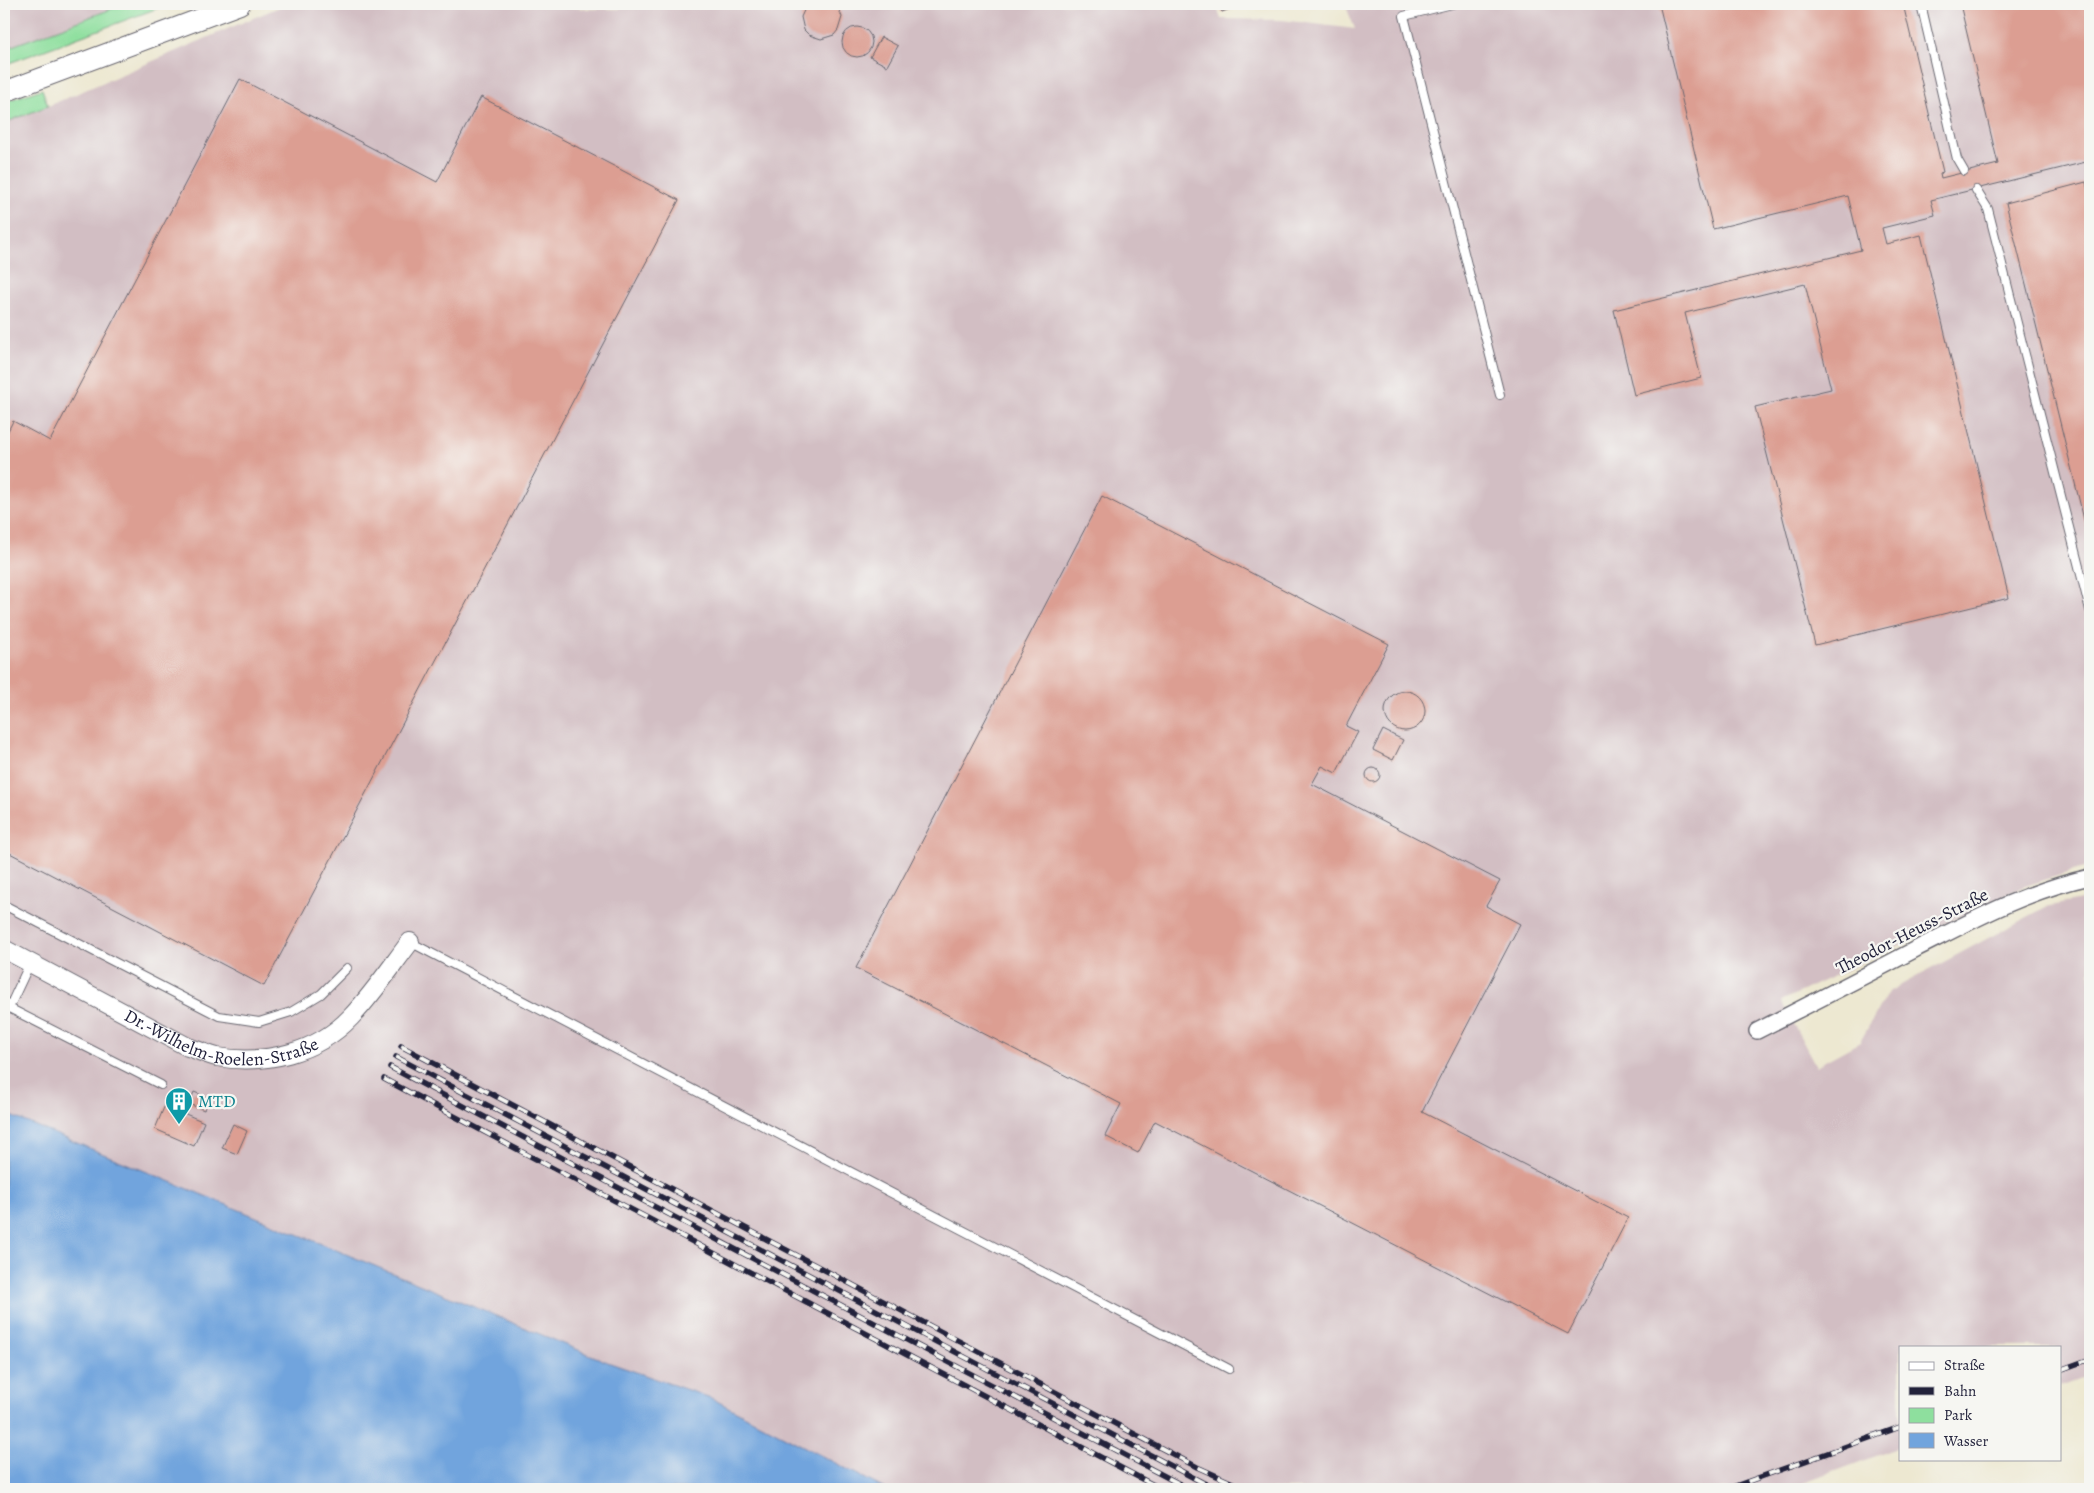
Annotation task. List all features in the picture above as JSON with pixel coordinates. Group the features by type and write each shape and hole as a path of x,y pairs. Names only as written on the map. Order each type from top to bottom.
{"main road":[{"path":"4,92 240,4"}],"street":[{"name":"Theodor-Heuss-Straße","path":"1757,1031 1973,920 2028,894 2065,882 2090,877"},
{"name":"Dr.-Wilhelm-Roelen-Straße","path":"4,949 188,1047 216,1057 248,1060 283,1056 307,1048 330,1035 351,1018 410,942"}],"lane":[{"path":"1452,4 1404,16 1500,395"},
{"path":"1921,4 1957,159 1964,170"},
{"path":"1976,190 1988,210 2090,610"},
{"path":"4,905 219,1016 258,1022 291,1012 321,994 347,968"},
{"path":"410,942 1229,1369"},
{"path":"30,963 9,1008 161,1085"}],"shaded area":[{"path":"4,4 125,4 4,49"},
{"path":"286,4 535,4 589,9 617,9 659,4 1216,4 1221,19 1282,20 1355,29 1345,4 2090,4 2090,866 2025,886 1781,1001 1816,1066 1860,1042 1888,992 2046,907 2090,898 2090,1375 2062,1385 2062,1346 1899,1346 1899,1447 1788,1489 884,1489 711,1398 610,1363 9,1115 4,1101 4,123"}],"green space":[{"path":"125,4 169,4 4,65 4,49"},
{"path":"42,89 48,106 4,123 4,102"}],"water":[{"path":"4,1101 9,1115 610,1363 711,1398 885,1489 4,1489"}],"building":[{"path":"807,4 837,5 842,17 838,30 834,35 821,39 809,35 804,30 801,17"},
{"path":"1219,4 1238,4 1238,6 1222,12"},
{"path":"1659,4 1903,4 1943,172 1940,173 1941,178 1998,164 1960,4 2090,4 2090,161 1931,200 1935,215 1882,228 1886,244 1921,235 2009,598 1815,645 1755,407 1831,389 1805,284 1685,313 1701,378 1634,395 1614,310 1861,250 1848,196 1713,229"},
{"path":"857,27 868,31 872,42 868,53 857,57 846,53 842,42 846,31"},
{"path":"881,37 898,46 887,66 870,57"},
{"path":"240,79 437,182 481,97 679,200 264,986 4,850 4,439 13,421 50,441"},
{"path":"2086,182 2090,200 2090,544 2006,203"},
{"path":"1102,496 1389,644 1346,726 1358,732 1336,773 1322,766 1312,784 1500,881 1486,906 1520,924 1422,1112 1628,1218 1568,1334 1155,1121 1138,1153 1105,1136 1121,1104 856,968"},
{"path":"1409,691 1416,694 1422,700 1425,711 1424,719 1416,728 1409,731 1401,731 1394,728 1386,719 1385,707 1388,700 1397,692"},
{"path":"1383,730 1403,740 1393,760 1373,750"},
{"path":"1373,768 1378,770 1380,775 1378,780 1373,782 1368,780 1366,775 1368,770"},
{"path":"194,1092 209,1098 204,1110 189,1104"},
{"name":"MTD","path":"165,1105 204,1122 194,1146 155,1129"},
{"path":"233,1124 247,1131 237,1154 222,1148"}],"railway":[{"path":"401,1046 1197,1467 1246,1489"},
{"path":"396,1057 1215,1489"},
{"path":"390,1067 1189,1489"},
{"path":"384,1079 1161,1489"},
{"path":"2062,1369 2090,1359"},
{"path":"1727,1489 1899,1427"}],"place":[{"name":"MTD","path":"179,1125"}]}
